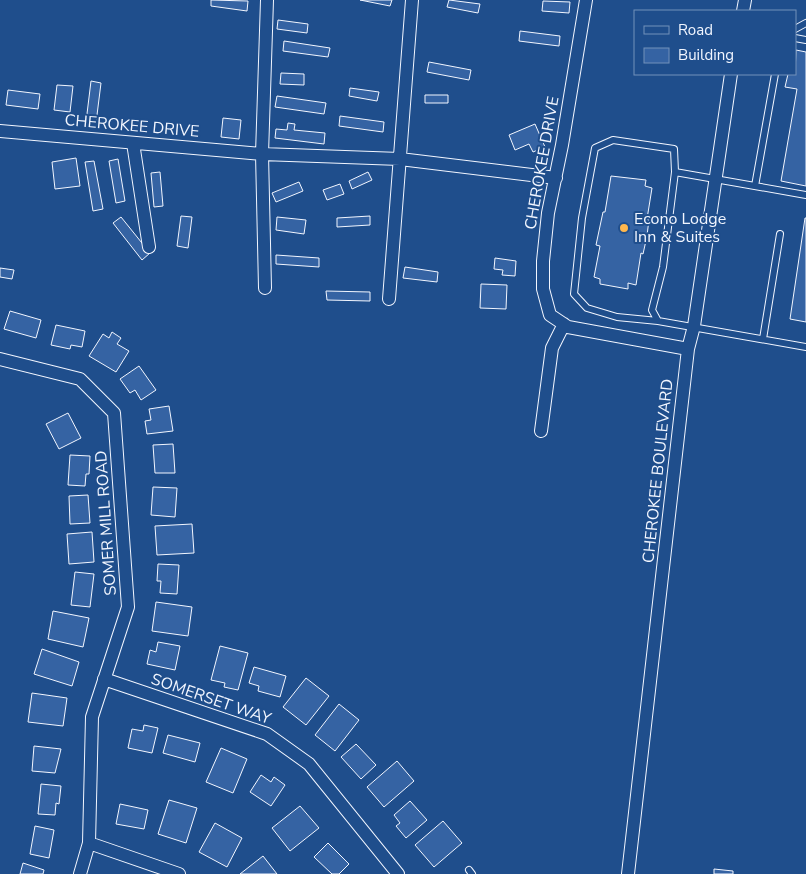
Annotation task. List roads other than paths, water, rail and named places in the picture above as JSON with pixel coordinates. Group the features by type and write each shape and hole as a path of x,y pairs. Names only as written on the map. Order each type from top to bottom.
{"street":[{"path":"265,288 262,154 267,0"},
{"path":"389,299 412,0"},
{"name":"CHEROKEE DRIVE","path":"564,324 550,315 543,289 544,253 586,0"},
{"name":"CHEROKEE BOULEVARD","path":"628,874 688,349 694,326 731,75"},
{"name":"CHEROKEE DRIVE","path":"0,131 262,154 400,159 556,178"},
{"path":"133,143 149,247"},
{"path":"542,431 552,348 564,324 568,327 688,349"},
{"name":"SOMER MILL ROAD","path":"0,359 80,379 114,413 128,607 92,717 89,843 80,874"},
{"name":"SOMERSET WAY","path":"104,679 267,734 309,764 398,874"},
{"path":"89,843 179,874"}],"lane":[{"path":"755,186 775,75"},
{"path":"658,320 652,310 663,267 675,172 674,150 613,140 595,148 582,218 574,294 587,308 617,317 658,320 806,347"},
{"path":"675,172 806,195"},
{"path":"763,339 780,234"}],"place":[{"name":"Econo Lodge Inn & Suites","path":"624,228"}]}
